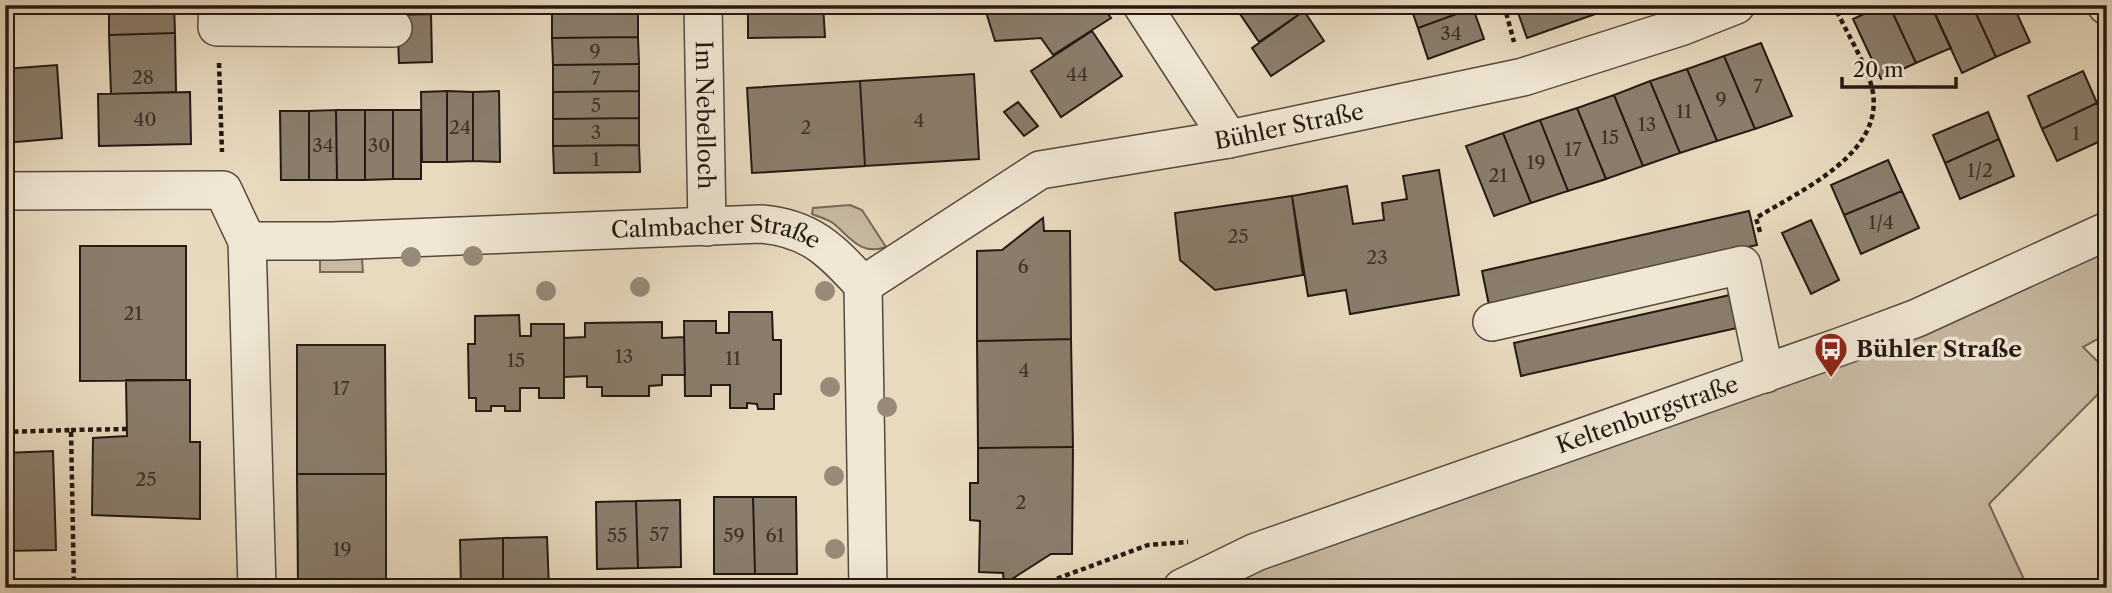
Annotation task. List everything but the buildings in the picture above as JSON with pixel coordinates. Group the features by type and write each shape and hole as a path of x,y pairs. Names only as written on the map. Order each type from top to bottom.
{"street":[{"name":"Im Nebelloch","path":"702,5 707,227"},
{"path":"1142,5 1230,139"},
{"name":"Bühler Straße","path":"863,285 1040,170 1230,139 1523,77 1683,26 1736,5"},
{"path":"218,16 394,28"},
{"path":"5,191 223,190 247,241 257,588"},
{"name":"Calmbacher Straße","path":"247,241 332,241 783,226 827,246 863,285"},
{"name":"Keltenburgstraße","path":"1182,588 1256,552 1917,318 2107,230"},
{"path":"1492,322 1742,265 1765,374"},
{"path":"863,285 868,588"}],"path":[{"path":"1763,244 1756,218 1839,167 1872,126 1872,89 1834,5"},
{"path":"218,16 223,190"},
{"path":"5,432 127,429"},
{"path":"71,430 74,588"},
{"path":"1043,588 1056,579 1148,545 1201,541"}],"shaded area":[{"path":"850,205 862,210 886,247 862,247 833,223 812,214 813,208"},
{"path":"2107,231 2107,334 2083,347 2107,371 2107,385 1989,504 2028,588 1182,588"},
{"path":"320,246 361,247 363,272 320,272"}],"place":[{"name":"Bühler Straße","path":"1831,379"}]}
